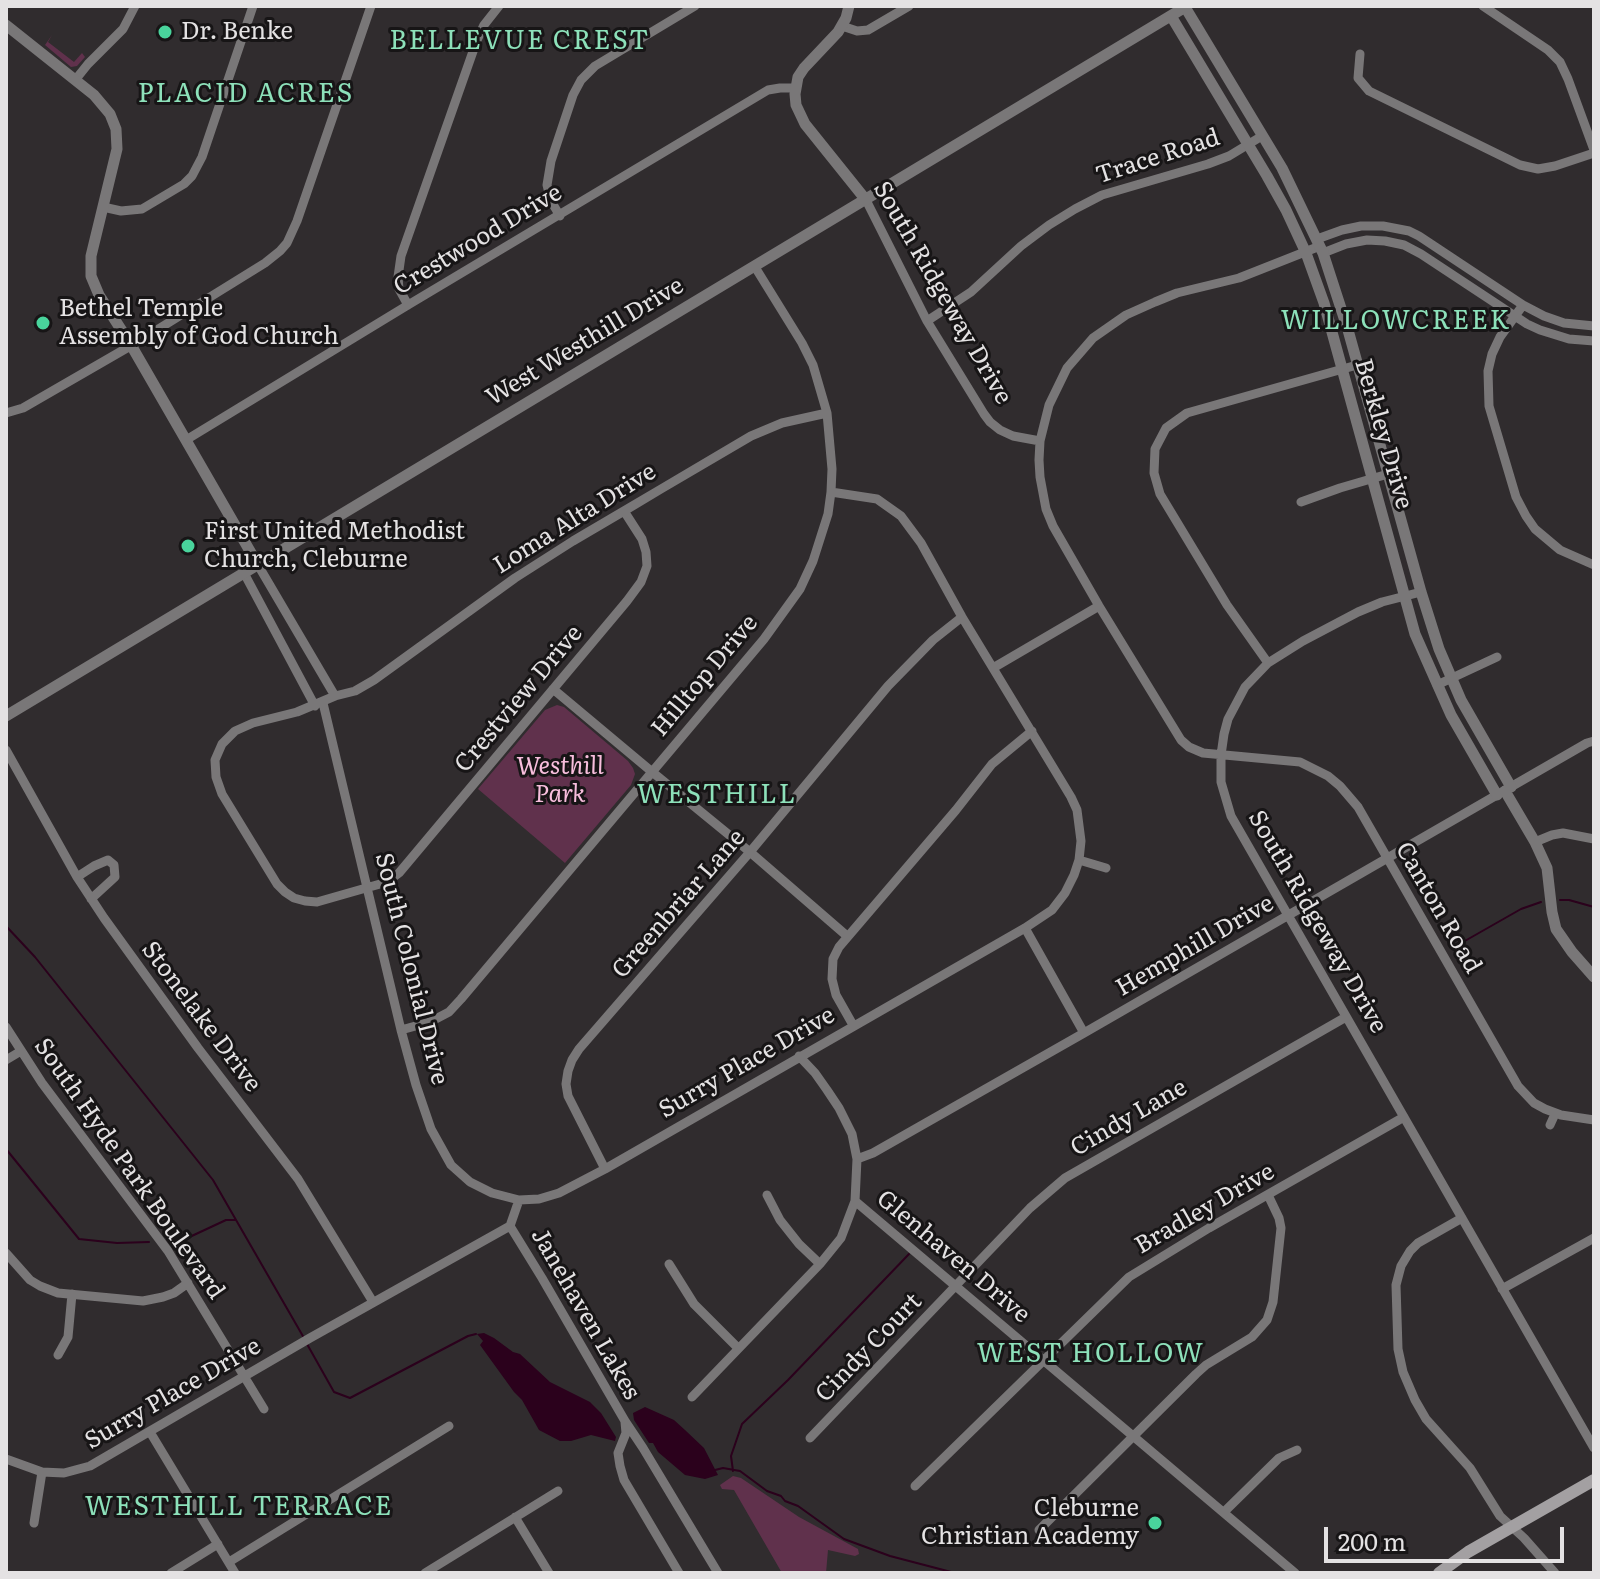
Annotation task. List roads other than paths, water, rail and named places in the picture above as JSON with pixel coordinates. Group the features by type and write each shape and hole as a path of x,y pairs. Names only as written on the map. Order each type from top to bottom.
{"main road":[{"path":"1439,1573 1468,1552 1594,1480"}],"street":[{"path":"76,79 123,29 135,6"},
{"path":"103,207 121,211 142,209 192,176 202,157 253,6"},
{"path":"6,413 23,408 131,345 265,263 287,243 371,6"},
{"path":"408,305 399,289 401,256 477,40 499,6"},
{"path":"560,216 551,201 547,185 551,161 581,80 595,66 695,6"},
{"path":"795,88 804,68 842,26 849,6"},
{"path":"842,26 857,31 868,30 909,6"},
{"name":"West Westhill Drive","path":"6,716 866,200 1168,11 1186,6"},
{"name":"Berkley Drive","path":"1186,6 1282,168 1320,246 1348,330 1439,649 1504,791"},
{"path":"1360,54 1358,78 1369,91 1520,165 1538,169 1555,166 1594,151 1560,62 1548,50 1483,6"},
{"name":"Berkley Drive","path":"1168,11 1286,210 1306,253 1324,303 1415,634 1451,715 1535,842 1547,868 1556,929 1594,977"},
{"path":"6,25 106,106 116,129 117,149 91,256 91,276 99,295 335,696"},
{"name":"Crestwood Drive","path":"186,440 768,90 795,88"},
{"name":"South Ridgeway Drive","path":"795,88 796,105 805,124 866,200 927,321 990,422 1013,436 1040,441"},
{"name":"Trace Road","path":"927,321 971,292 1021,246 1075,209 1102,195 1229,156 1262,136"},
{"path":"1221,755 1203,753 1181,740 1099,606 1046,509 1040,477 1040,441 1049,405 1067,368 1093,338 1126,315 1166,297 1239,278 1306,253 1342,230 1361,226 1409,231 1544,316 1564,323 1594,326"},
{"path":"1320,246 1367,240 1404,245 1515,317 1554,335 1594,341"},
{"name":"Hilltop Drive","path":"401,1030 430,1022 449,1012 764,639 800,589 813,561 831,492 827,413 813,365 755,267"},
{"path":"1523,305 1492,354 1488,371 1489,406 1516,497 1535,529 1560,550 1594,565"},
{"path":"1268,663 1227,605 1160,494 1154,473 1155,449 1166,428 1187,413 1357,365"},
{"name":"Loma Alta Drive","path":"319,704 355,691 374,680 515,578 751,436 782,423 827,413"},
{"path":"1301,502 1388,474"},
{"name":"Surry Place Drive","path":"519,1200 539,1199 559,1193 605,1169 1025,928 1052,910 1074,875 1081,841 1077,810 921,543 901,516 877,499 831,492"},
{"name":"Crestview Drive","path":"319,704 235,731 222,744 215,760 216,777 222,794 277,884 294,898 317,902 387,882 399,873 627,601 641,582 647,566 642,539 624,511"},
{"name":"South Colonial Drive","path":"244,573 319,704 368,888 401,1030 431,1129 451,1165 470,1182 492,1193 519,1200"},
{"name":"South Ridgeway Drive","path":"1421,592 1358,612 1268,663 1245,687 1236,702 1224,734 1221,782 1231,816 1594,1448"},
{"path":"993,668 1099,606"},
{"name":"Greenbriar Lane","path":"605,1169 568,1096 568,1071 579,1049 750,852 888,686 933,640 962,617"},
{"path":"1437,685 1497,657"},
{"path":"553,689 847,936"},
{"path":"853,1025 836,995 832,979 833,959 847,936 992,764 1032,731"},
{"name":"Hemphill Drive","path":"857,1159 873,1153 1594,741"},
{"name":"Stonelake Drive","path":"6,750 91,899 198,1048 298,1179 373,1302"},
{"name":"Canton Road","path":"1221,755 1300,762 1328,776 1340,786 1358,807 1518,1086 1534,1103 1555,1114 1594,1120"},
{"path":"1535,842 1563,833 1594,839"},
{"path":"77,877 108,860 114,865 115,877 91,899"},
{"path":"1079,860 1106,868"},
{"path":"1025,928 1084,1033"},
{"name":"Cindy Lane","path":"957,1286 1030,1208 1065,1178 1346,1017"},
{"name":"South Hyde Park Boulevard","path":"6,1027 51,1095 134,1203 188,1283 264,1409"},
{"path":"6,1060 21,1051"},
{"name":"Glenhaven Drive","path":"799,1056 839,1108 852,1134 858,1176 855,1201 1295,1573"},
{"path":"1550,1125 1555,1114"},
{"name":"Bradley Drive","path":"915,1486 1136,1271 1404,1117"},
{"path":"767,1195 790,1234 820,1264"},
{"path":"1039,1530 1206,1365 1252,1337 1267,1320 1273,1302 1281,1228 1268,1195"},
{"path":"510,1226 519,1200"},
{"path":"692,1397 820,1264 841,1238 855,1201"},
{"path":"1462,1218 1418,1243 1401,1266 1396,1285 1398,1349 1403,1372 1426,1419 1470,1468 1500,1516 1555,1573"},
{"name":"Surry Place Drive","path":"6,1459 42,1472 64,1473 90,1466 305,1340 510,1226"},
{"name":"Janehaven Lakes","path":"510,1226 628,1428 718,1573"},
{"path":"1502,1289 1594,1238"},
{"path":"6,1253 30,1280 58,1293 143,1301 174,1293 188,1283"},
{"path":"669,1264 694,1304 738,1348"},
{"name":"Cindy Court","path":"810,1438 957,1286"},
{"path":"58,1355 68,1337 72,1294"},
{"path":"229,1562 449,1426"},
{"path":"628,1428 618,1453 624,1480 679,1573"},
{"path":"150,1432 235,1573"},
{"path":"1224,1512 1279,1458 1297,1450"},
{"path":"34,1523 42,1472"},
{"path":"425,1573 558,1491"},
{"path":"515,1517 549,1573"},
{"path":"171,1573 218,1544"}],"waterway":[{"path":"1560,900 1594,907"},
{"path":"1456,946 1521,909 1541,902"},
{"path":"6,926 35,957 213,1180 304,1338"},
{"path":"6,1149 79,1239 149,1242"},
{"path":"181,1241 226,1220 235,1220"},
{"path":"733,1471 731,1456 742,1424 909,1254"},
{"path":"307,1344 334,1392 350,1398 476,1334"},
{"path":"715,1470 740,1471 767,1491 798,1506 844,1539 890,1556 955,1573"}],"place":[{"name":"Dr. Benke","path":"165,32"},
{"name":"Bethel Temple Assembly of God Church","path":"43,323"},
{"name":"First United Methodist Church, Cleburne","path":"188,546"},
{"name":"Cleburne Christian Academy","path":"1155,1523"}],"district":[{"name":"BELLEVUE CREST","path":"520,41"},
{"name":"PLACID ACRES","path":"246,94"},
{"name":"WILLOWCREEK","path":"1396,321"},
{"name":"WESTHILL","path":"717,795"},
{"name":"WEST HOLLOW","path":"1091,1354"},
{"name":"WESTHILL TERRACE","path":"239,1507"}],"park label":[{"name":"Westhill Park","path":"560,781"}]}
